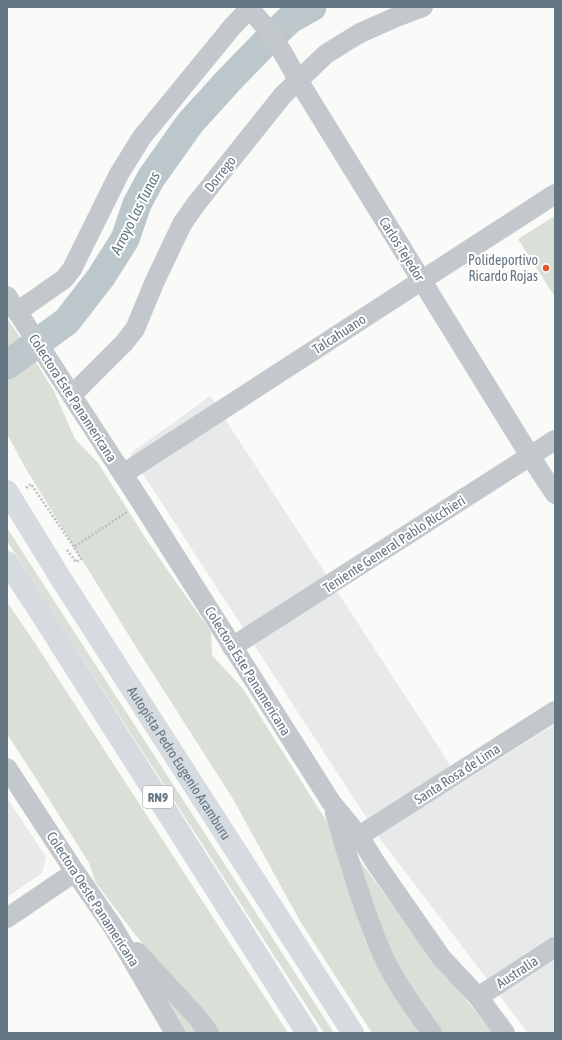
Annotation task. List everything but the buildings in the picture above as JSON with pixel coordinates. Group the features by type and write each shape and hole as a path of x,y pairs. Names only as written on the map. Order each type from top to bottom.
{"highway":[{"name":"Autopista Pedro Eugenio Aramburu","path":"7,491 63,582 353,1033"},
{"name":"RN9","path":"7,562 307,1033"}],"street":[{"name":"Dorrego","path":"72,395 124,343 135,329 155,281 182,224 196,204 283,95 326,54 360,33 423,7"},
{"name":"Carlos Tejedor","path":"252,10 285,57 421,280 555,494"},
{"path":"17,312 64,279 72,269 119,174 142,137 232,27 252,10"},
{"name":"Talcahuano","path":"123,474 555,194"},
{"name":"Colectora Este Panamericana","path":"17,312 141,502 331,802 359,836 377,865 441,957 478,997 505,1033"},
{"name":"Teniente General Pablo Ricchieri","path":"232,647 555,440"},
{"name":"Santa Rosa de Lima","path":"359,836 555,711"},
{"name":"Colectora Oeste Panamericana","path":"7,768 75,872 114,928 175,1033"},
{"path":"331,802 362,900 386,963 397,983 432,1033"},
{"path":"7,918 75,872"},
{"path":"114,928 197,1017 209,1033"},
{"name":"Australia","path":"478,997 555,947"}],"path":[{"path":"30,494 26,488 31,484 81,559 76,562 66,547"},
{"path":"74,547 141,502"}],"shaded area":[{"name":"Polideportivo Ricardo Rojas","path":"555,216 555,297 518,239"},
{"path":"7,318 54,391 75,439 98,463 148,542 211,632 212,655 243,689 327,822 365,940 381,974 424,1033 372,1033 300,921 233,799 136,647 26,469 7,434"},
{"path":"210,396 445,757 460,784 555,724 555,1033 528,1033 381,840 130,454"},
{"path":"7,528 334,1033 324,1033 7,541"},
{"path":"7,602 288,1033 216,1033 134,933 96,883 89,863 7,734"},
{"path":"7,798 46,857 42,873 7,897"},
{"path":"358,858 421,944 493,1033 443,1033 411,989 380,930"},
{"path":"156,981 197,1033 185,1033"}],"waterway":[{"name":"Arroyo Las Tunas","path":"7,365 67,321 101,277 125,239 137,204 151,178 190,123 229,80 289,20 312,7"}],"place":[{"name":"Polideportivo Ricardo Rojas","path":"546,268"}]}
